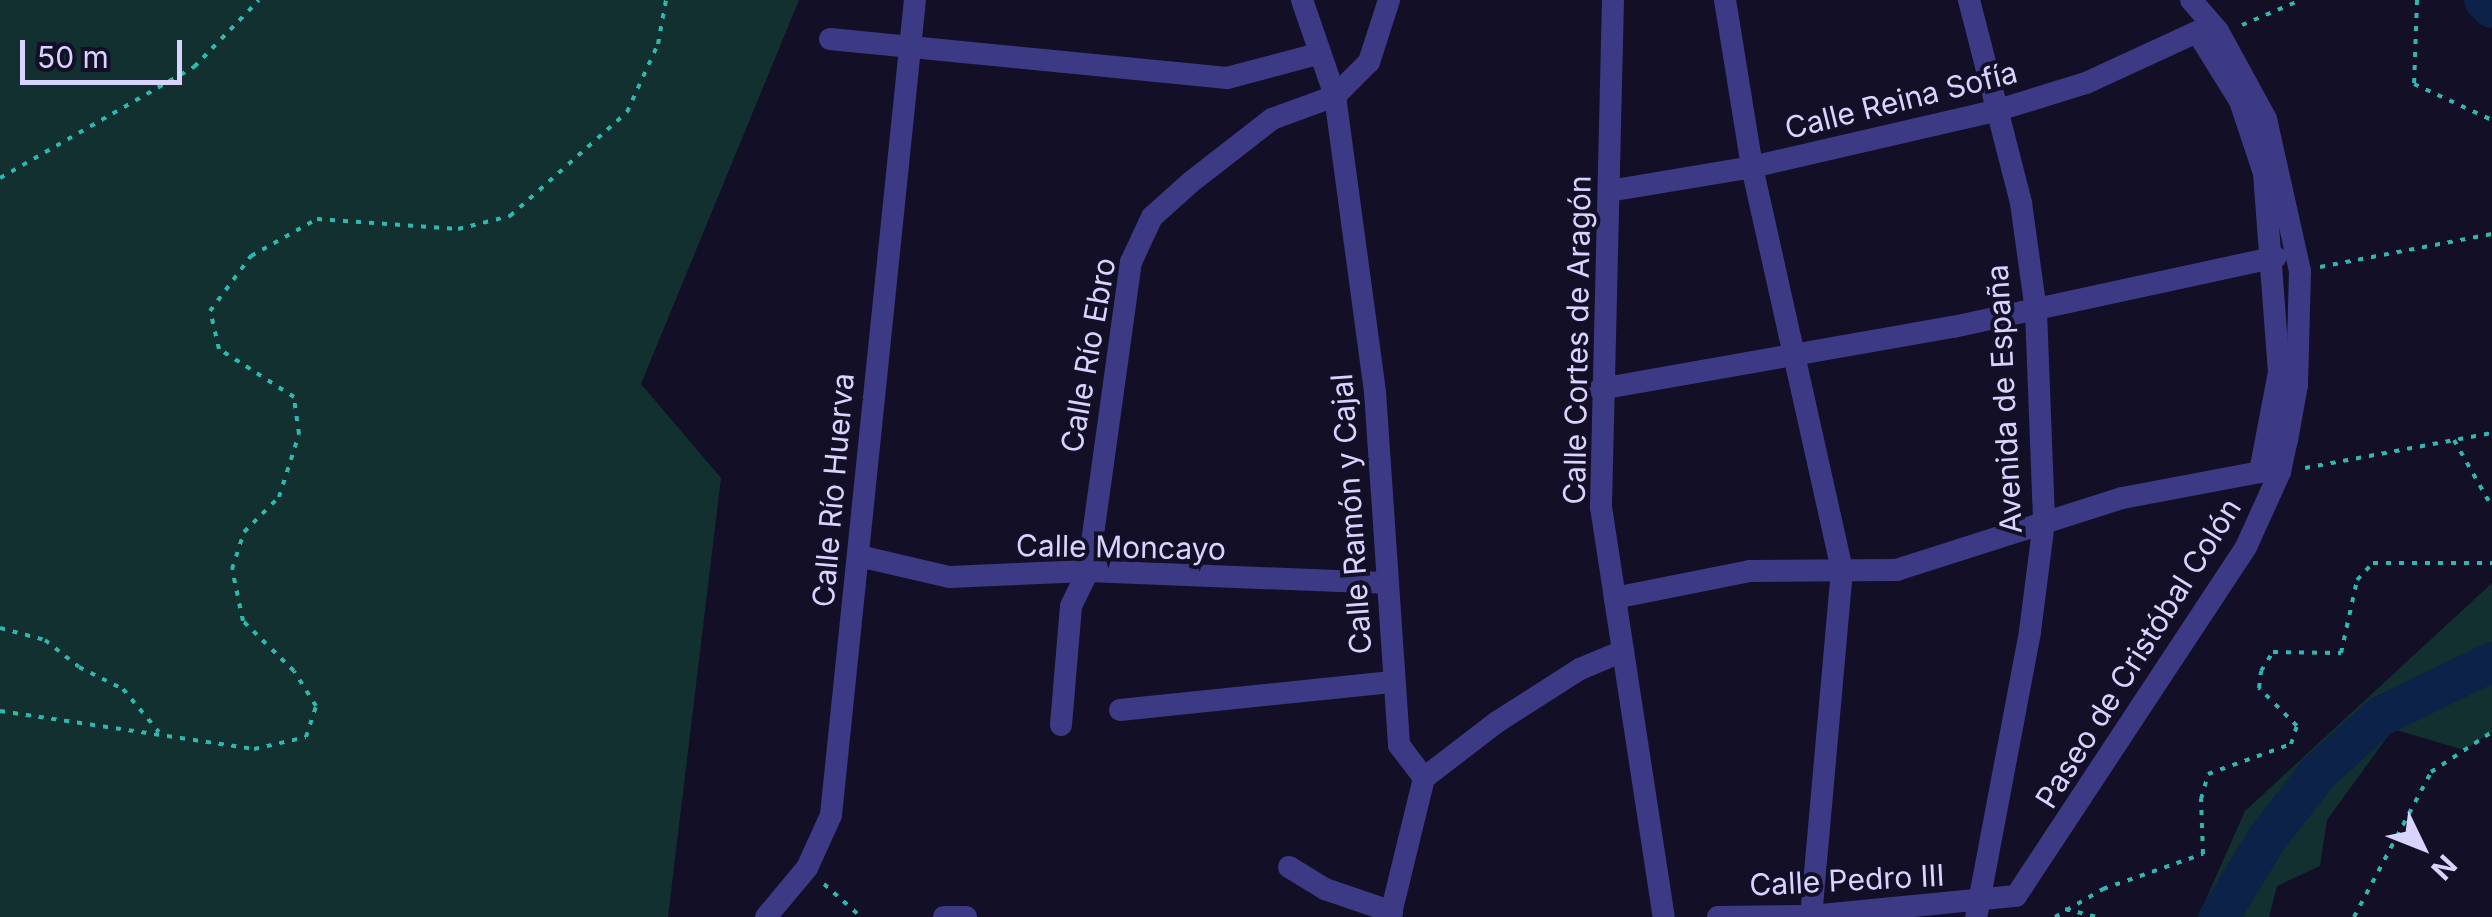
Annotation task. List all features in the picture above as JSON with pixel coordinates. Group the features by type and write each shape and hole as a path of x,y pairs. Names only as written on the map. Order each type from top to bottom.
{"street":[{"name":"Calle Río Huerva","path":"766,917 806,868 831,815 915,0"},
{"name":"Calle Ramón y Cajal","path":"1302,0 1335,96 1375,392 1384,582 1399,745 1424,778"},
{"path":"1335,96 1369,62 1389,0"},
{"name":"Calle Cortes de Aragón","path":"1613,0 1600,389 1602,507 1664,917"},
{"path":"1726,0 1752,167 1842,570 1811,917"},
{"name":"Avenida de España","path":"1970,0 2021,203 2036,311 2044,522 2030,632 1978,911"},
{"name":"Paseo de Cristóbal Colón","path":"2191,0 2240,101 2264,173 2276,258 2279,372 2270,472"},
{"name":"Calle Reina Sofía","path":"1609,190 1752,167 1995,110 2086,83 2207,32"},
{"name":"Paseo de Cristóbal Colón","path":"1978,911 2013,906 2246,547 2297,386 2300,270 2266,118 2207,32"},
{"path":"830,38 908,49 1227,78 1318,54"},
{"name":"Calle Río Ebro","path":"1061,725 1071,606 1088,571 1131,262 1152,218 1272,120 1335,96"},
{"path":"1600,389 2036,311 2276,258"},
{"path":"1616,598 1750,571 1897,570 2122,498 2270,472"},
{"name":"Calle Moncayo","path":"859,556 949,577 1088,571 1384,582"},
{"path":"1288,867 1325,889 1391,914 1424,778 1563,680 1623,651"},
{"path":"1120,710 1392,682"},
{"name":"Calle Pedro III","path":"1718,917 1978,911"},
{"path":"944,917 966,917"}],"path":[{"path":"0,178 194,67 259,0"},
{"path":"0,712 254,749 306,737 316,706 294,671 243,621 232,569 244,532 279,497 299,434 294,397 219,348 210,311 251,256 318,219 458,229 510,216 627,112 658,44 666,0"},
{"path":"2207,32 2301,0"},
{"path":"2417,0 2414,84 2492,120"},
{"path":"2300,270 2492,234"},
{"path":"2270,472 2492,433"},
{"path":"2454,440 2492,507"},
{"path":"2056,917 2065,908 2202,854 2201,799 2208,774 2291,744 2296,726 2258,688 2261,671 2273,652 2342,653 2358,580 2373,564 2492,563"},
{"path":"0,628 44,640 78,667 123,689 161,734"},
{"path":"2354,917 2431,772 2492,732"},
{"path":"806,868 861,917"},
{"path":"2065,908 2096,917"}],"green space":[{"path":"0,0 799,0 641,384 721,478 668,917 0,917"},
{"path":"2492,583 2492,732 2464,750 2393,729 2327,820 2320,866 2277,886 2269,917 2198,917 2245,811"}],"waterway":[{"path":"2484,0 2492,8"},
{"path":"2219,917 2268,837 2319,772 2381,716 2492,662"}]}
